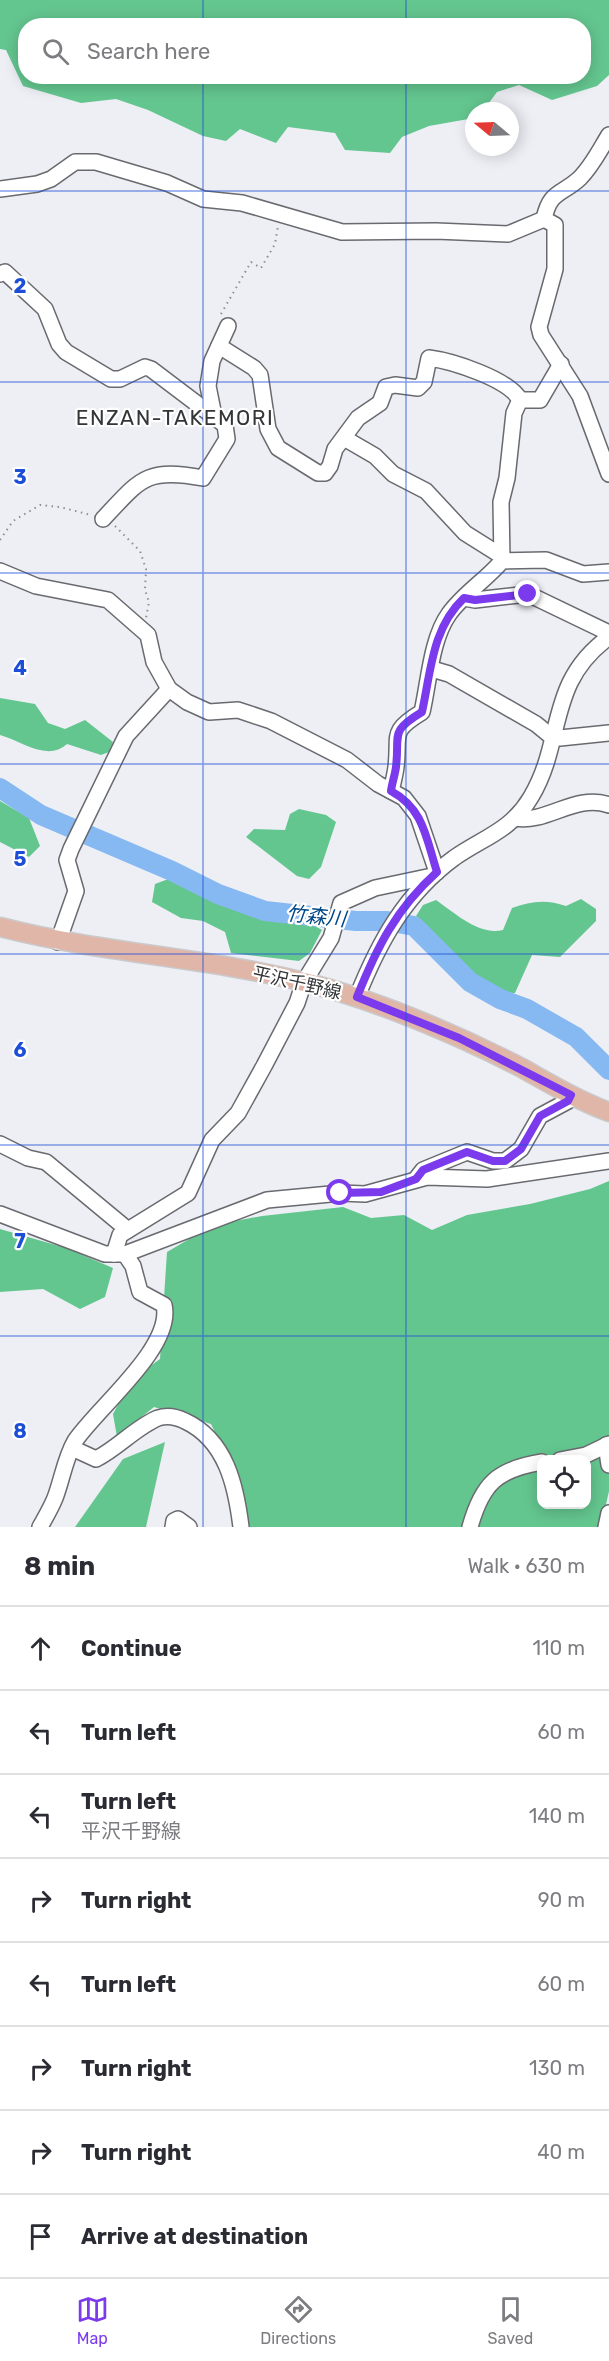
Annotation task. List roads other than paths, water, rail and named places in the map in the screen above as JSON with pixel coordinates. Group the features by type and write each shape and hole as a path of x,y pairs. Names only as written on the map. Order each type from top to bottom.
{"main road":[{"name":"平沢千野線","path":"0,927 58,942 304,982 357,997 459,1038 609,1112"}],"street":[{"path":"544,219 547,207 560,190 578,180 592,164 609,135"},
{"path":"1,188 37,184 51,178 75,162 96,162 167,183 203,199 242,203 279,216 342,232 366,234 436,231 508,234 544,219"},
{"path":"544,219 555,225 555,269 539,327 541,335 580,396 609,474"},
{"path":"0,274 5,272 45,309 59,344 66,352 111,379 120,378 145,367 151,369 225,425 227,439 203,478 179,474 144,478 103,519"},
{"path":"214,416 208,386 212,361 228,326"},
{"path":"219,346 254,368 260,375 268,429 278,448 310,471 325,473 358,418 381,403 386,387 395,385 418,388 424,382 429,358 477,372 515,391 520,400"},
{"path":"520,400 540,400 561,364"},
{"path":"391,791 397,766 397,732 403,723 422,712 436,640 448,614 501,558 501,501 507,477 514,413 520,400"},
{"path":"344,438 375,456 393,474 426,491 465,533 501,558 546,560 583,574 609,572"},
{"path":"0,571 36,586 108,600 148,635 154,662 169,689 204,710 238,710 271,721 347,760 404,798 415,808 434,874"},
{"path":"357,997 383,937 399,910 434,874 457,856 505,828 514,818 539,782 559,707 571,678 583,661 609,635 528,594 475,600 464,598"},
{"path":"432,669 449,674 536,724 552,737 609,733"},
{"path":"58,942 76,891 67,860 71,849 126,736 169,689"},
{"path":"514,818 528,820 577,803 609,805"},
{"path":"119,1254 120,1235 188,1192 212,1140 233,1120 264,1066 297,1003 304,982 331,938 338,909 348,898 375,888 434,874"},
{"path":"416,1179 423,1170 467,1152 499,1162 513,1156 521,1149 540,1116 568,1101 571,1095"},
{"path":"0,1144 27,1158 46,1162 128,1230"},
{"path":"0,1214 105,1254 119,1254 267,1200 340,1193 364,1194 381,1192 416,1179 487,1179 609,1161"},
{"path":"40,1527 54,1499 72,1448 92,1419 151,1353 165,1315 164,1305 140,1292 133,1266 119,1254"},
{"path":"72,1448 96,1459 159,1418 179,1418 199,1427 209,1437 230,1470 238,1498 240,1527"},
{"path":"586,1455 608,1444 609,1465"},
{"path":"470,1527 483,1493 492,1481 511,1468 537,1463"},
{"path":"606,1527 609,1513"},
{"path":"173,1527 174,1521 178,1519 189,1527"}],"waterway":[{"name":"竹森川","path":"0,788 41,815 172,871 218,894 265,911 356,921 387,921 414,926 470,982 500,999 527,1009 576,1037 609,1070"}],"district":[{"name":"ENZAN-TAKEMORI","path":"175,417"}]}
